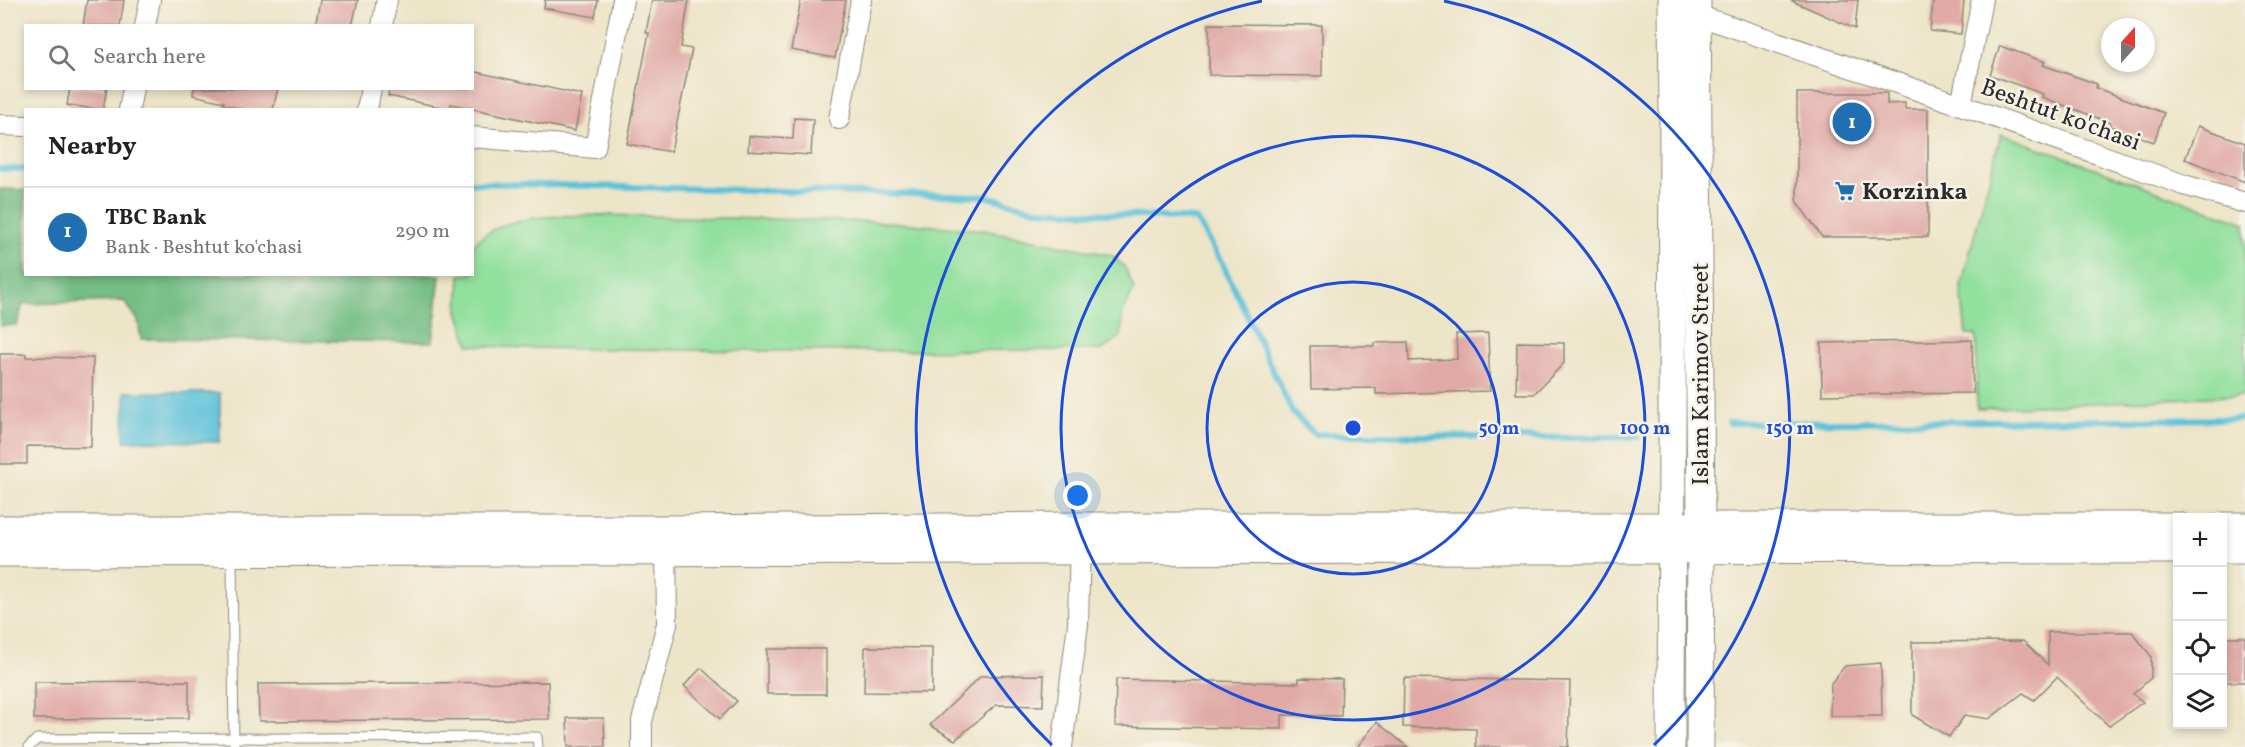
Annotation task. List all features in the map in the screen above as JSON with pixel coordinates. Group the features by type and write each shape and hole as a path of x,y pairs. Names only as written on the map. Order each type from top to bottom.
{"main road":[{"name":"Islam Karimov Street","path":"1671,747 1672,0"},
{"name":"Islam Karimov Street","path":"1697,7 1700,747"},
{"path":"1700,537 2173,526"},
{"path":"2227,526 2245,526"},
{"path":"0,530 233,541"},
{"path":"0,553 233,541 1672,536 2173,550"},
{"path":"2227,550 2245,550"}],"street":[{"path":"145,24 150,0"},
{"path":"382,24 387,0"},
{"path":"474,137 595,148 623,0"},
{"path":"839,119 861,0"},
{"name":"Beshtut ko'chasi","path":"1982,0 1960,105 2184,185 2245,203"},
{"path":"1697,7 1960,105"},
{"path":"129,108 133,90"},
{"path":"367,108 371,90"},
{"path":"0,125 24,126"},
{"path":"1062,747 1078,624 1080,539"},
{"path":"642,747 642,721 667,624 666,540"}],"lane":[{"path":"233,541 233,743"},
{"path":"29,747 37,739 233,743 537,737 537,747"}],"green space":[{"path":"2001,134 2245,223 2245,395 1977,409 1976,335 1966,335 1961,286"},
{"path":"0,189 24,190 24,276 440,276 433,342 141,339 138,320 124,301 23,304 17,325 0,326"},
{"path":"603,215 886,222 984,230 1111,255 1124,266 1134,289 1122,314 1121,336 1102,350 759,351 523,348 469,345 458,311 460,276 474,276 474,244 500,226 552,216"}],"water":[{"path":"125,392 220,393 220,442 124,441"}],"building":[{"path":"87,0 124,0 120,24 83,24"},
{"path":"320,0 358,0 352,24 315,24"},
{"path":"545,0 598,0 595,17 544,8"},
{"path":"652,0 689,0 681,47 692,49 671,152 627,144 649,33 646,33"},
{"path":"801,0 846,0 835,58 791,50"},
{"path":"1790,0 1858,0 1855,29"},
{"path":"1933,0 1964,0 1961,34 1930,31"},
{"path":"1209,24 1322,25 1322,76 1209,75"},
{"path":"2000,46 2045,62 2043,65 2097,84 2096,88 2164,113 2154,142 2042,97 2043,94 1990,75"},
{"path":"476,72 582,95 575,131 474,108 451,104 450,108 445,108 388,96 389,90 474,90"},
{"path":"70,90 107,90 103,108 67,105"},
{"path":"194,90 278,90 273,108 238,108 223,104 224,102 193,95"},
{"path":"1797,93 1887,93 1887,104 1905,103 1905,109 1928,109 1928,237 1822,237 1797,202"},
{"path":"794,118 813,119 811,155 748,151 749,136 793,139"},
{"path":"2198,126 2245,143 2245,182 2185,159"},
{"path":"1488,333 1490,391 1376,394 1376,388 1311,389 1310,346 1374,346 1374,343 1408,342 1409,361 1457,359 1456,334"},
{"path":"1972,340 1973,393 1822,395 1821,343"},
{"path":"1517,342 1564,343 1564,363 1534,394 1516,394"},
{"path":"0,354 26,354 26,357 93,358 91,447 27,446 27,464 0,464"},
{"path":"2048,632 2132,632 2151,656 2151,678 2133,694 2143,702 2109,726 2057,677 2034,700 2023,693 1989,719 1965,715 1949,737 1912,715 1912,642 2023,641 2048,665"},
{"path":"2227,637 2245,637 2245,682 2227,682"},
{"path":"865,647 932,648 932,693 864,692"},
{"path":"767,649 826,649 826,694 767,694"},
{"path":"1881,663 1882,716 1830,716 1831,683 1845,666"},
{"path":"701,668 737,701 720,719 684,686"},
{"path":"1044,675 1043,706 996,705 955,740 930,725 981,676"},
{"path":"1299,678 1342,679 1341,716 1282,715 1282,729 1115,726 1116,679 1299,683"},
{"path":"1404,678 1570,681 1568,747 1476,747 1476,729 1403,727"},
{"path":"189,681 189,718 34,719 34,682"},
{"path":"548,682 549,719 259,721 258,684"},
{"path":"567,718 604,718 605,747 568,747"},
{"path":"1377,722 1408,747 1357,747"}],"waterway":[{"path":"0,169 24,169"},
{"path":"474,183 985,196 1036,210 1196,219 1224,267 1293,413 1315,434 1527,438 1638,437"},
{"path":"1729,423 2245,419"}],"place":[{"name":"TBC Bank","path":"1852,122"},
{"name":"Korzinka","path":"1845,191"}]}
